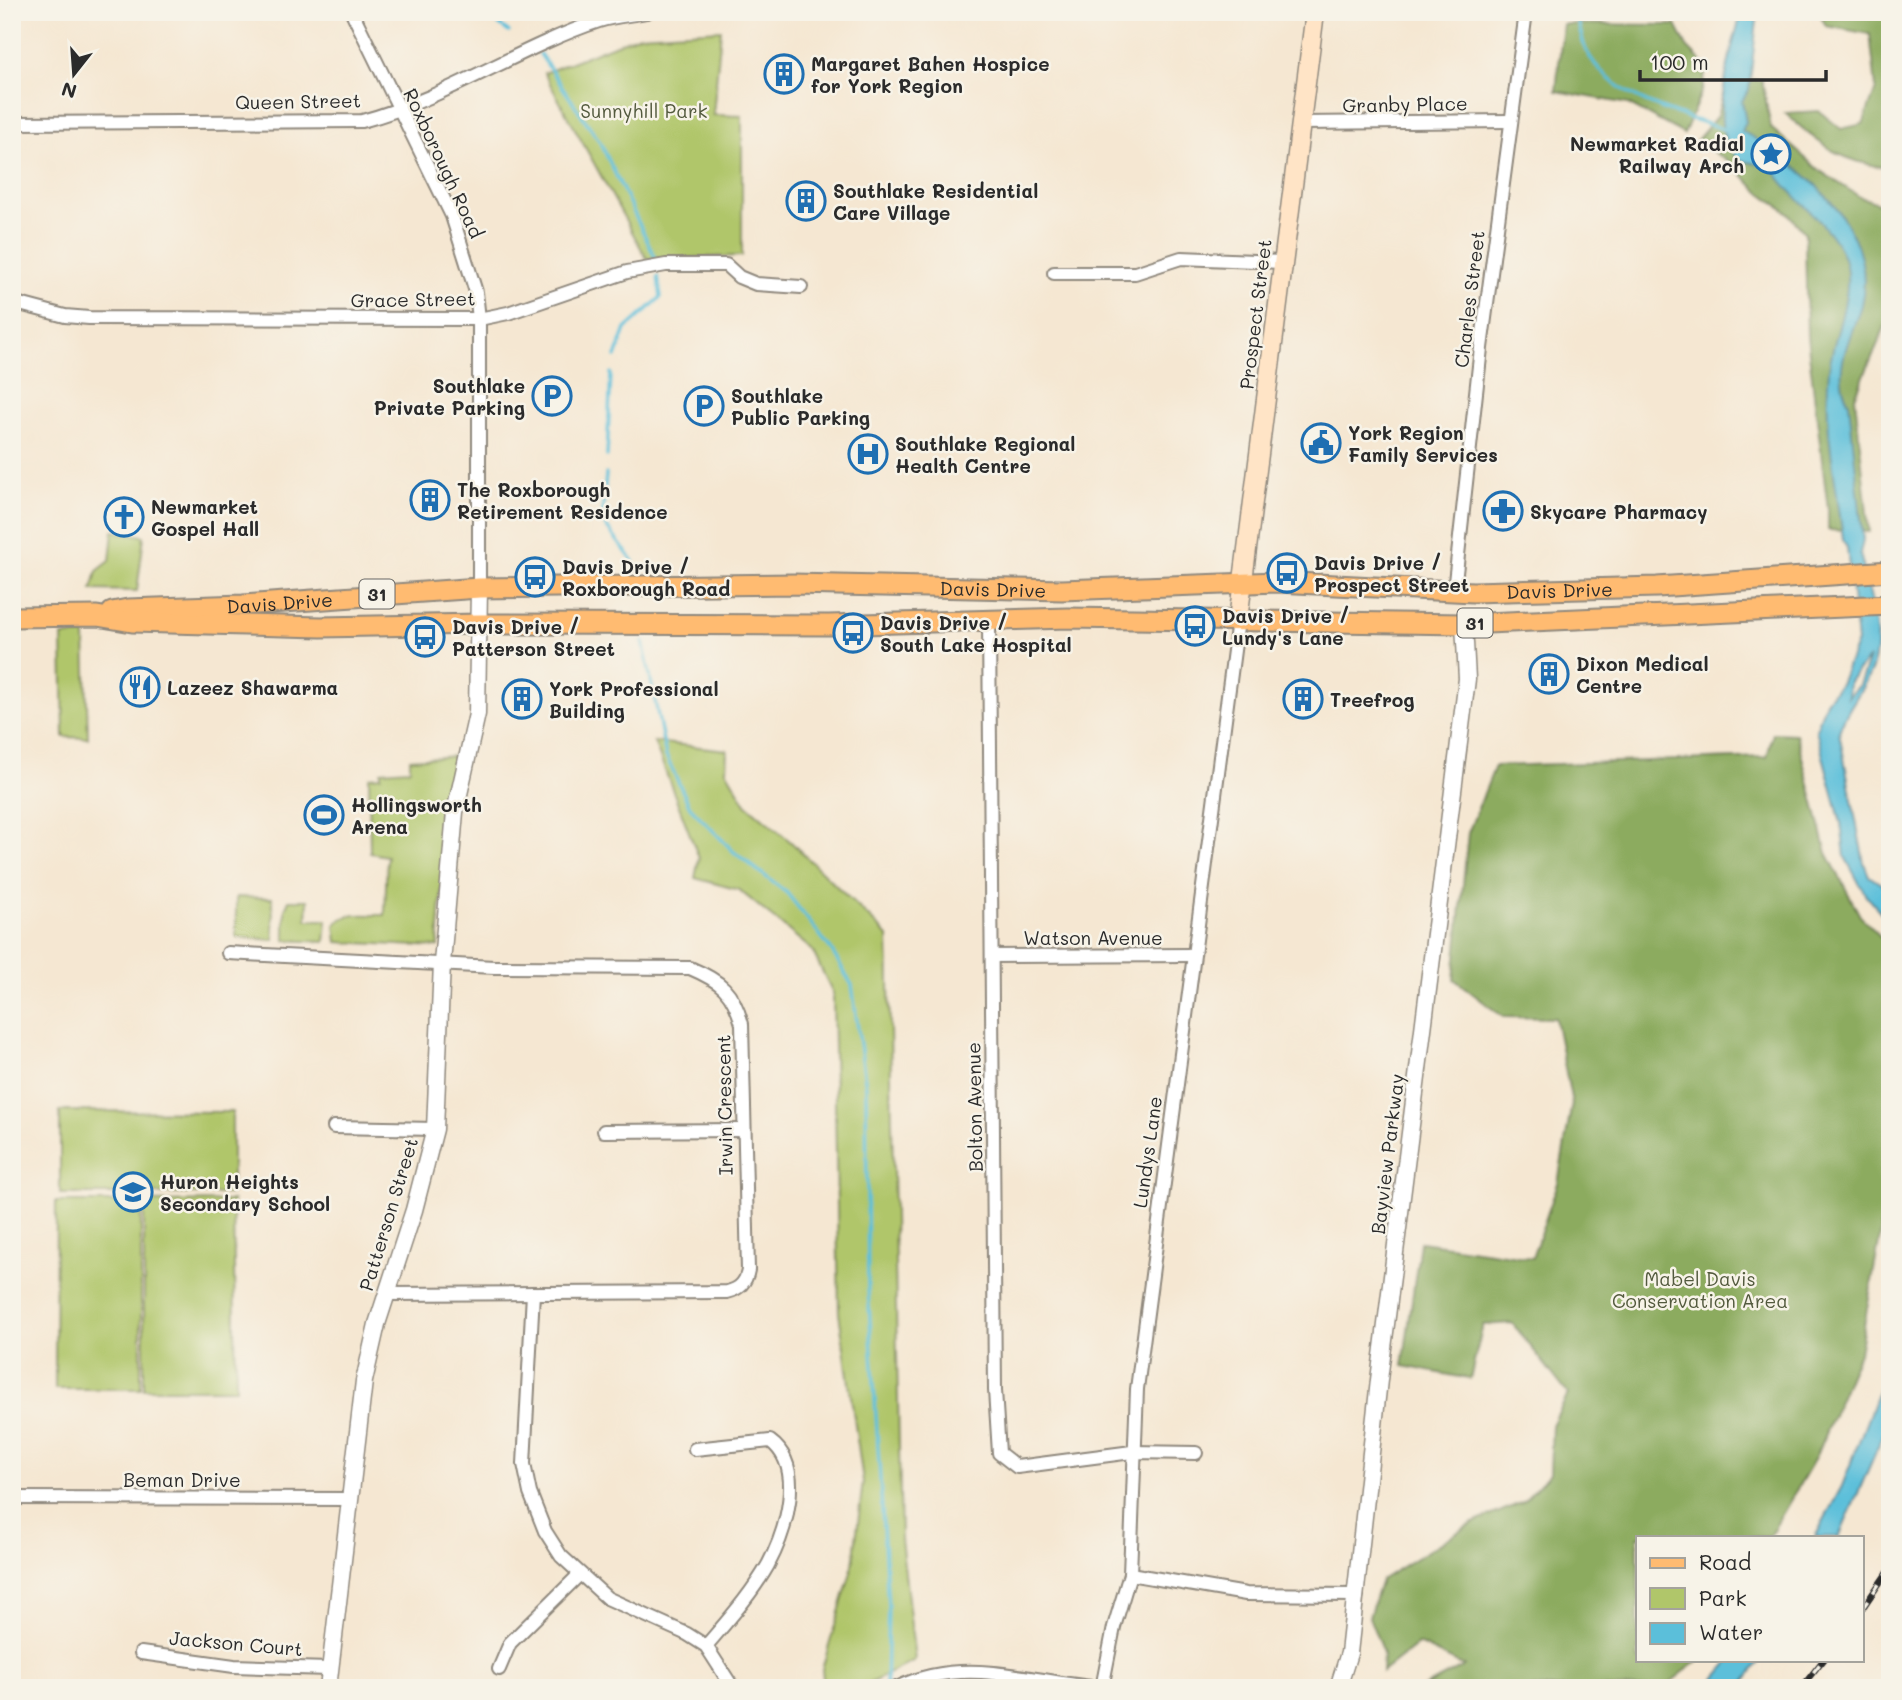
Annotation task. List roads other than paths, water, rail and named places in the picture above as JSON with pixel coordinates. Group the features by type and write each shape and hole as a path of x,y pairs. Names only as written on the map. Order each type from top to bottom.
{"main road":[{"name":"Prospect Street","path":"1238,620 1315,12"},
{"name":"Davis Drive","path":"12,617 97,615 128,609 243,605 479,587 794,584 1062,590 1243,582 1454,591 1657,587 1811,574 1884,571"},
{"name":"Davis Drive","path":"97,615 132,622 321,627 480,624 829,625 1068,618 1464,624 1712,615 1815,607 1887,605"}],"street":[{"name":"Roxborough Road","path":"352,12 452,216 476,292 479,319 479,587"},
{"name":"Queen Street","path":"12,123 362,121 399,111 539,44 602,20 647,12"},
{"name":"Charles Street","path":"1454,591 1510,121 1526,12"},
{"name":"Granby Place","path":"1300,123 1510,121"},
{"path":"1054,273 1135,273 1181,258 1283,262"},
{"name":"Grace Street","path":"12,302 65,316 89,318 479,319 508,313 627,271 666,265 726,265 739,277 756,284 802,287"},
{"name":"Patterson Street","path":"328,1688 364,1381 387,1294 432,1151 442,963 454,812 477,714 479,587"},
{"name":"Lundys Lane","path":"1102,1688 1111,1639 1130,1574 1132,1452 1160,1202 1238,620"},
{"name":"Bolton Avenue","path":"989,621 995,1390 999,1454 1007,1461 1026,1468 1041,1463 1132,1452"},
{"name":"Bayview Parkway","path":"1338,1688 1349,1653 1357,1595 1378,1380 1467,678 1464,624"},
{"name":"Irwin Crescent","path":"228,953 442,963 690,968 714,978 736,1001 742,1024 747,1270 744,1283 727,1292 387,1294"},
{"name":"Watson Avenue","path":"992,956 1193,955"},
{"path":"334,1127 435,1129"},
{"path":"604,1131 744,1130"},
{"path":"533,1293 524,1464 530,1493 545,1531 561,1556 607,1598 687,1634 706,1646 733,1688"},
{"path":"695,1449 770,1441 779,1448 790,1473 781,1530 769,1563 745,1600 706,1646"},
{"path":"1132,1452 1196,1453"},
{"name":"Beman Drive","path":"12,1498 351,1499"},
{"path":"499,1669 510,1643 580,1574"},
{"path":"1130,1574 1246,1594 1357,1595"},
{"name":"Jackson Court","path":"141,1653 234,1666 329,1669"},
{"path":"897,1688 953,1672 989,1670 1102,1688"}],"water":[{"path":"1742,12 1758,12 1749,90 1742,101 1746,122 1742,131 1788,161 1811,180 1831,202 1847,225 1859,250 1864,277 1861,305 1844,354 1842,378 1849,403 1863,540 1860,553 1877,638 1870,674 1846,714 1839,732 1864,863 1869,876 1890,890 1890,923 1865,894 1845,857 1841,823 1816,730 1826,701 1840,684 1857,642 1828,413 1831,356 1846,293 1845,263 1833,238 1772,167 1738,160 1725,139 1722,123 1724,91","holes":["1869,658 1859,685 1848,697 1849,681"]},
{"path":"1890,1360 1890,1419 1839,1536 1816,1536 1842,1486"},
{"path":"1729,1662 1760,1662 1740,1688 1707,1688"}],"waterway":[{"path":"492,12 496,22 509,32"},
{"path":"1576,12 1586,50 1597,67 1612,81 1647,102 1726,130"},
{"path":"540,54 600,142 655,257"},
{"path":"616,357 626,329 661,297 658,277"},
{"path":"607,456 611,373"},
{"path":"606,474 602,521 633,561"},
{"path":"643,641 666,756 690,807 734,852 787,893 830,948 852,985 866,1088 868,1289 888,1605 886,1688"}],"railway":[{"path":"1864,1606 1890,1568"},
{"path":"1801,1688 1821,1662"}],"place":[{"name":"Margaret Bahen Hospice for York Region","path":"784,74"},
{"name":"Newmarket Radial Railway Arch","path":"1771,154"},
{"name":"Southlake Residential Care Village","path":"806,201"},
{"name":"Southlake Private Parking","path":"552,396"},
{"name":"Southlake Public Parking","path":"704,406"},
{"name":"York Region Family Services","path":"1321,443"},
{"name":"Southlake Regional Health Centre","path":"868,454"},
{"name":"The Roxborough Retirement Residence","path":"430,500"},
{"name":"Skycare Pharmacy","path":"1503,511"},
{"name":"Newmarket Gospel Hall","path":"124,517"},
{"name":"Davis Drive / Prospect Street","path":"1287,573"},
{"name":"Davis Drive / Roxborough Road","path":"535,577"},
{"name":"Davis Drive / Lundy's Lane","path":"1195,626"},
{"name":"Davis Drive / South Lake Hospital","path":"853,633"},
{"name":"Davis Drive / Patterson Street","path":"425,637"},
{"name":"Dixon Medical Centre","path":"1549,674"},
{"name":"Lazeez Shawarma","path":"140,687"},
{"name":"York Professional Building","path":"522,699"},
{"name":"Treefrog","path":"1303,699"},
{"name":"Hollingsworth Arena","path":"324,815"},
{"name":"Huron Heights Secondary School","path":"133,1192"}],"park label":[{"name":"Sunnyhill Park","path":"644,110"},
{"name":"Mabel Davis Conservation Area","path":"1700,1289"}]}
